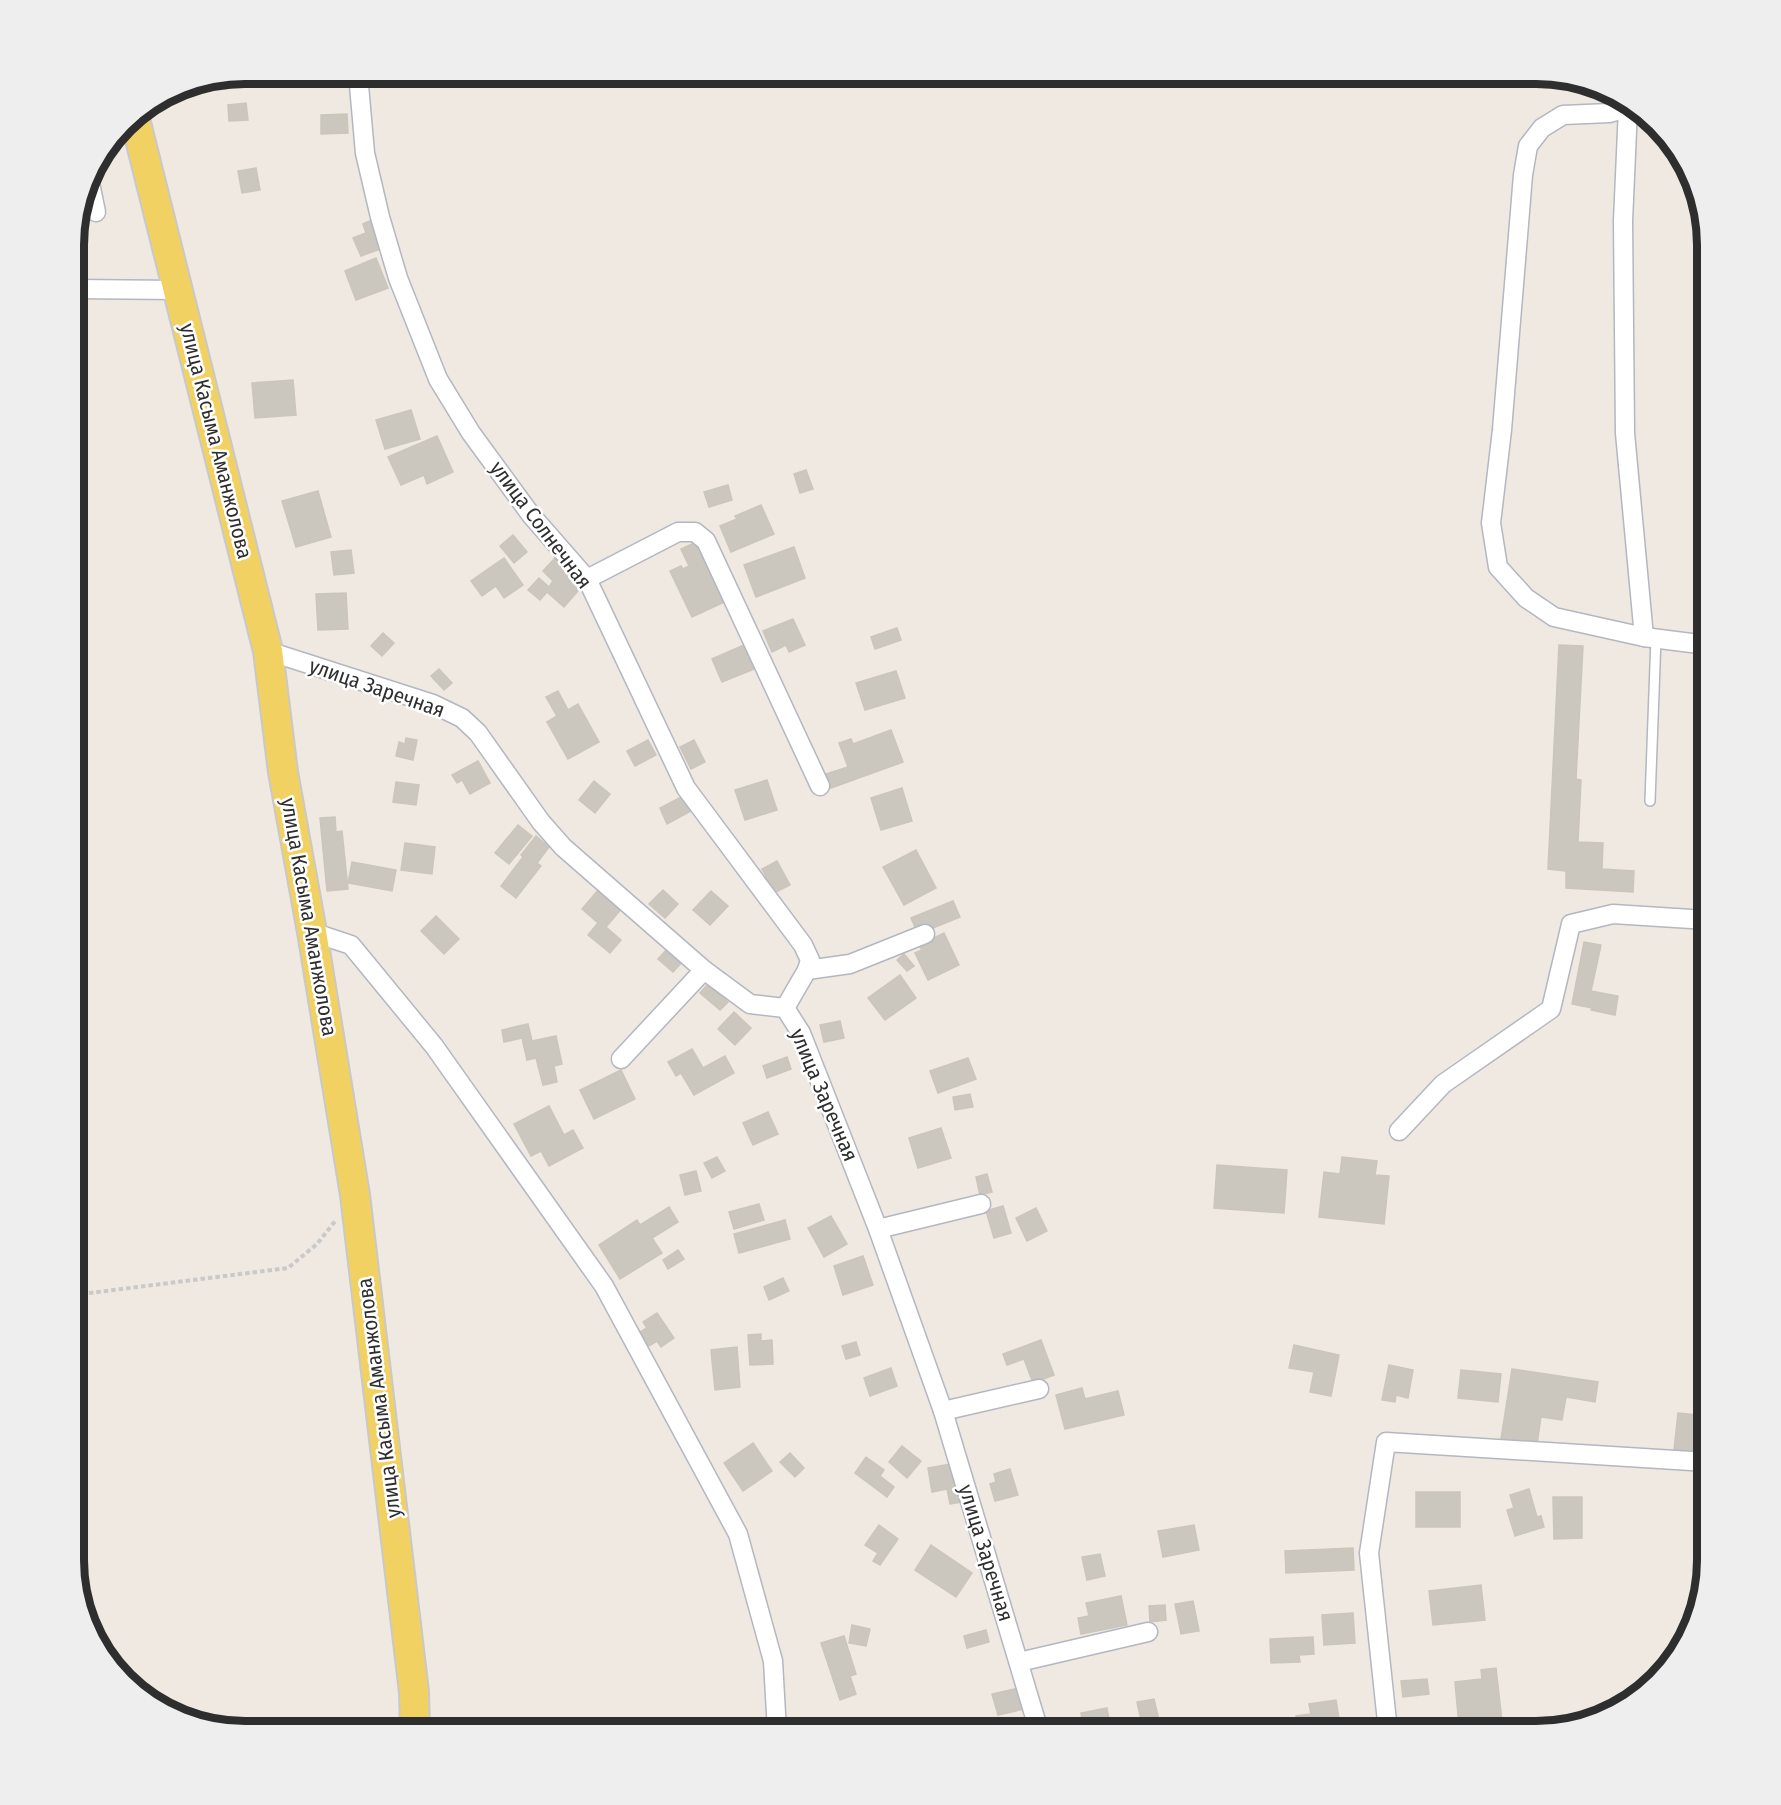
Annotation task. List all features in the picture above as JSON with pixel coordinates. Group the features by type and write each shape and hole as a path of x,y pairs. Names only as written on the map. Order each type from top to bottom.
{"main road":[{"name":"улица Касыма Аманжолова","path":"138,125 268,651 284,772 355,1195 414,1692 415,1721"}],"street":[{"name":"улица Солнечная","path":"359,84 365,153 380,217 398,278 438,379 471,433 531,516 587,579 686,788 802,945 810,960 807,970"},
{"path":"1621,109 1609,113 1563,115 1542,128 1528,146 1523,175 1502,430 1491,523 1498,567 1526,598 1554,617 1650,638 1697,644"},
{"path":"1629,114 1623,221 1625,433 1650,638"},
{"path":"92,194 96,212"},
{"path":"84,289 178,290"},
{"path":"587,579 678,532 695,532 706,541 820,786"},
{"name":"улица Заречная","path":"268,651 433,705 462,718 478,733 541,822 563,847 704,970 750,1004 784,1008 801,1034 878,1229 943,1411 1036,1721"},
{"path":"1400,1131 1443,1084 1551,1009 1570,924 1613,914 1697,919"},
{"path":"312,932 351,945 434,1046 604,1286 738,1534 773,1661 776,1721"},
{"path":"784,1008 807,970 850,964 925,934"},
{"path":"621,1059 704,970"},
{"path":"878,1229 981,1204"},
{"path":"943,1411 1039,1389"},
{"path":"1387,1721 1369,1553 1386,1442 1697,1461"},
{"path":"1019,1662 1148,1632"}],"lane":[{"path":"1650,638 1650,801"}],"path":[{"path":"84,1294 288,1268 317,1244 355,1195"}],"building":[{"path":"246,84 225,89 224,86"},
{"path":"246,103 248,120 229,121 228,105"},
{"path":"347,114 348,133 321,134 321,115"},
{"path":"256,168 260,190 242,193 238,171"},
{"path":"372,220 383,248 361,256 353,238 366,233 363,224"},
{"path":"376,258 388,288 356,300 345,271"},
{"path":"293,380 296,415 255,418 252,383"},
{"path":"411,410 420,439 385,449 376,420"},
{"path":"437,436 453,472 427,484 424,475 401,485 388,457"},
{"path":"806,470 813,489 800,493 794,474"},
{"path":"728,485 732,500 709,507 704,492"},
{"path":"318,491 331,537 296,547 282,501"},
{"path":"761,505 774,534 731,552 720,526 737,519 735,516"},
{"path":"513,535 527,552 514,563 500,546"},
{"path":"696,542 703,559 709,556 729,600 692,617 670,571 681,566 683,569 689,566 681,549"},
{"path":"794,547 805,578 756,597 744,565"},
{"path":"351,550 354,573 334,575 331,552"},
{"path":"504,558 523,585 504,598 496,586 482,596 471,581"},
{"path":"555,558 584,584 564,607 547,592 540,600 528,590 539,578 549,587 553,581 543,571"},
{"path":"346,593 348,629 318,630 316,594"},
{"path":"793,619 805,645 789,652 786,645 772,652 763,631"},
{"path":"897,628 901,640 875,649 871,637"},
{"path":"383,633 394,643 382,656 371,646"},
{"path":"744,645 754,669 722,682 712,659"},
{"path":"1559,645 1583,646 1576,779 1581,780 1578,842 1603,843 1602,869 1634,871 1633,892 1566,888 1566,871 1548,869"},
{"path":"439,669 452,683 444,690 431,676"},
{"path":"896,671 905,698 865,710 856,683"},
{"path":"558,691 568,710 578,704 599,742 568,759 547,722 557,716 546,697"},
{"path":"891,730 903,762 831,788 826,774 848,767 839,743 851,739 853,744"},
{"path":"406,738 417,740 413,760 396,756 399,742 405,744"},
{"path":"648,740 656,755 635,766 627,751"},
{"path":"694,740 705,762 691,769 680,747"},
{"path":"478,761 490,783 470,794 462,780 457,783 452,775"},
{"path":"767,780 777,810 745,820 735,790"},
{"path":"594,781 610,794 595,813 579,800"},
{"path":"396,782 419,785 416,805 393,802"},
{"path":"902,788 912,821 881,830 871,798"},
{"path":"683,796 691,811 667,824 660,808"},
{"path":"335,817 336,832 342,831 348,889 327,891 320,818"},
{"path":"518,825 532,836 509,864 495,853"},
{"path":"536,836 549,847 537,863 541,866 516,898 501,886"},
{"path":"405,843 435,847 432,874 401,870"},
{"path":"916,850 936,888 904,905 883,867"},
{"path":"777,861 790,885 774,893 762,869"},
{"path":"352,862 396,870 392,891 348,883"},
{"path":"599,889 622,908 606,927 621,940 610,953 588,935 598,923 582,909"},
{"path":"663,890 678,904 665,918 649,904"},
{"path":"711,891 728,906 710,925 693,910"},
{"path":"953,901 960,917 918,934 911,918"},
{"path":"436,916 459,939 444,954 421,931"},
{"path":"944,933 959,965 928,980 915,953 922,950 919,945"},
{"path":"1584,942 1601,945 1591,991 1618,996 1615,1015 1572,1004"},
{"path":"669,947 683,961 673,972 658,959"},
{"path":"904,954 914,966 907,971 897,960"},
{"path":"900,975 916,998 885,1020 868,998"},
{"path":"708,984 728,1002 720,1010 700,993"},
{"path":"734,1012 751,1028 735,1045 718,1029"},
{"path":"840,1021 844,1038 824,1042 820,1025"},
{"path":"528,1024 532,1041 556,1036 562,1064 554,1066 557,1082 543,1085 536,1058 527,1060 522,1038 504,1042 502,1030"},
{"path":"692,1049 703,1068 725,1056 734,1073 694,1095 681,1073 676,1076 668,1062"},
{"path":"787,1057 791,1069 767,1078 763,1066"},
{"path":"968,1058 976,1079 938,1093 930,1071"},
{"path":"621,1070 635,1099 594,1119 580,1090"},
{"path":"970,1094 973,1107 955,1110 953,1097"},
{"path":"549,1106 564,1135 573,1130 583,1148 549,1166 541,1151 531,1156 514,1124"},
{"path":"768,1112 778,1134 753,1145 743,1123"},
{"path":"941,1128 951,1158 918,1168 909,1138"},
{"path":"717,1157 725,1171 712,1178 704,1163"},
{"path":"1342,1157 1377,1161 1375,1175 1389,1176 1384,1224 1319,1217 1324,1172 1340,1174"},
{"path":"1217,1165 1287,1170 1284,1213 1214,1208"},
{"path":"696,1171 701,1191 685,1195 680,1175"},
{"path":"987,1174 992,1192 980,1195 976,1177"},
{"path":"759,1204 764,1220 734,1229 729,1212"},
{"path":"1003,1206 1011,1233 994,1238 986,1211"},
{"path":"669,1207 678,1222 652,1238 662,1253 620,1279 599,1245 637,1220 640,1225"},
{"path":"1036,1208 1047,1231 1027,1241 1016,1218"},
{"path":"831,1216 847,1244 824,1257 808,1228"},
{"path":"785,1220 790,1239 739,1253 734,1234"},
{"path":"678,1250 684,1259 668,1269 663,1260"},
{"path":"863,1256 873,1285 843,1295 834,1266"},
{"path":"783,1278 789,1291 769,1300 764,1287"},
{"path":"657,1313 674,1338 661,1347 657,1341 649,1346 640,1332 647,1328 643,1322"},
{"path":"761,1334 761,1341 772,1340 773,1364 750,1365 748,1335"},
{"path":"1041,1340 1054,1375 1033,1383 1024,1359 1007,1365 1003,1354"},
{"path":"856,1342 860,1355 846,1359 842,1346"},
{"path":"1294,1345 1339,1355 1331,1396 1310,1392 1314,1372 1289,1368"},
{"path":"737,1347 740,1387 715,1390 711,1350"},
{"path":"1389,1365 1413,1370 1408,1398 1396,1395 1395,1402 1382,1400"},
{"path":"891,1368 897,1386 870,1396 864,1378"},
{"path":"1512,1369 1598,1382 1595,1402 1566,1397 1562,1420 1541,1417 1537,1444 1501,1439"},
{"path":"1461,1370 1501,1374 1498,1402 1458,1398"},
{"path":"1082,1388 1085,1399 1118,1391 1124,1415 1065,1429 1056,1395"},
{"path":"1678,1413 1697,1415 1697,1452 1674,1450"},
{"path":"753,1443 772,1471 743,1491 724,1463"},
{"path":"902,1446 921,1461 907,1478 889,1462"},
{"path":"790,1453 804,1468 795,1477 780,1462"},
{"path":"866,1457 884,1470 880,1476 894,1487 887,1497 855,1473"},
{"path":"950,1464 954,1486 960,1485 963,1502 950,1504 947,1489 932,1492 928,1468"},
{"path":"1010,1469 1018,1495 995,1501 990,1484 996,1482 994,1474"},
{"path":"1529,1489 1537,1517 1541,1516 1544,1527 1515,1536 1507,1510 1514,1508 1510,1495"},
{"path":"1416,1492 1460,1492 1460,1527 1416,1527"},
{"path":"1553,1497 1582,1497 1582,1538 1554,1539"},
{"path":"879,1525 898,1539 880,1565 873,1561 878,1553 865,1545"},
{"path":"1194,1525 1199,1550 1163,1557 1158,1531"},
{"path":"931,1545 972,1573 956,1597 915,1570"},
{"path":"1353,1548 1354,1570 1286,1573 1285,1551"},
{"path":"1100,1554 1105,1576 1087,1580 1082,1557"},
{"path":"1481,1585 1485,1620 1433,1625 1429,1591"},
{"path":"1121,1596 1127,1625 1081,1634 1078,1618 1089,1616 1086,1603"},
{"path":"1193,1601 1199,1631 1181,1634 1175,1604"},
{"path":"1165,1605 1166,1620 1150,1622 1149,1606"},
{"path":"1353,1613 1355,1643 1324,1645 1322,1615"},
{"path":"852,1625 870,1629 866,1646 849,1643"},
{"path":"986,1630 989,1642 967,1648 964,1636"},
{"path":"844,1636 856,1674 850,1676 856,1694 840,1700 821,1643"},
{"path":"1313,1637 1314,1654 1299,1655 1300,1662 1271,1663 1270,1639"},
{"path":"1496,1668 1502,1721 1459,1721 1455,1682 1482,1679 1481,1670"},
{"path":"1427,1679 1429,1694 1403,1697 1401,1681"},
{"path":"1019,1688 1024,1709 998,1715 992,1694"},
{"path":"1154,1699 1159,1720 1141,1721 1137,1702"},
{"path":"1336,1700 1339,1721 1297,1721 1296,1716 1311,1714 1309,1704"},
{"path":"1107,1708 1109,1721 1082,1721 1081,1713"}]}
